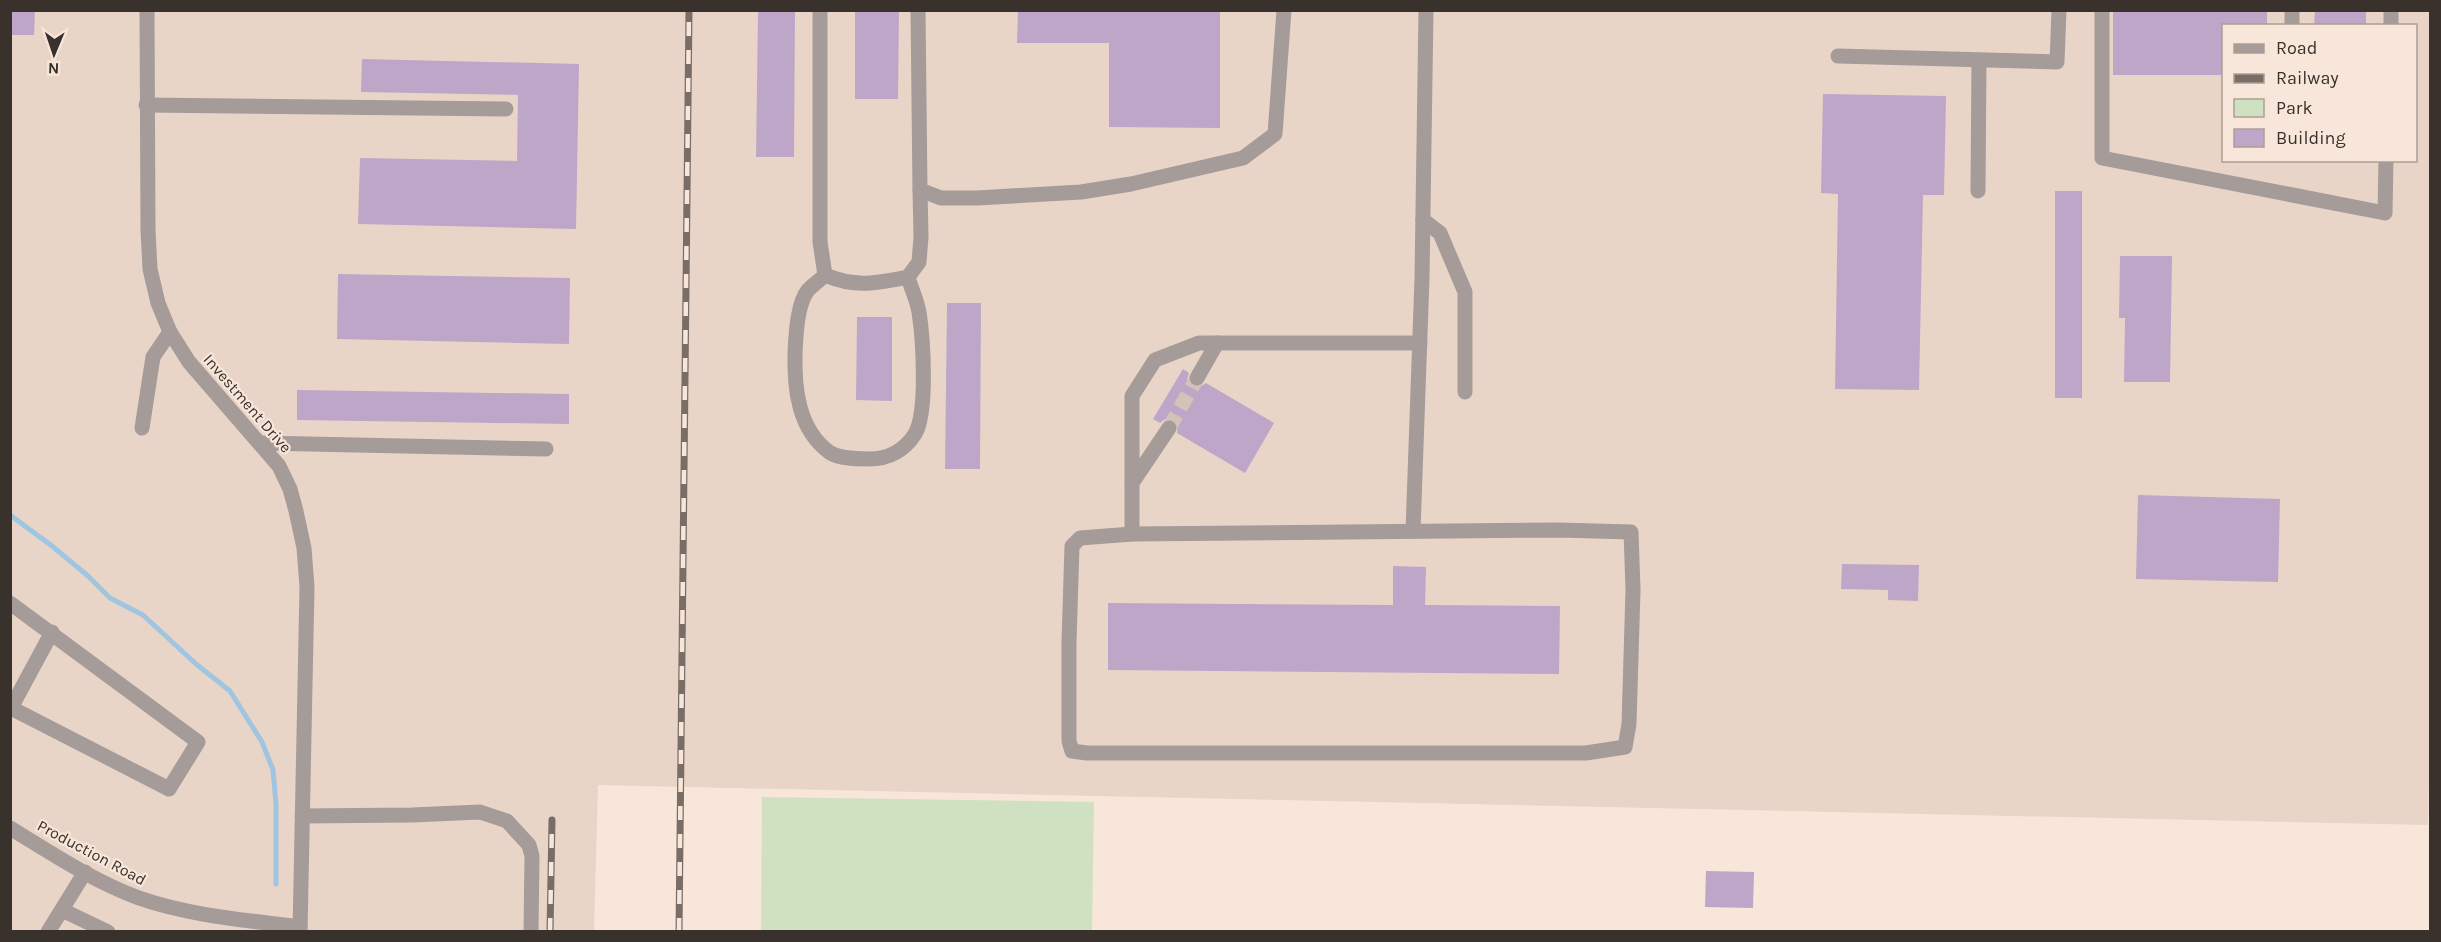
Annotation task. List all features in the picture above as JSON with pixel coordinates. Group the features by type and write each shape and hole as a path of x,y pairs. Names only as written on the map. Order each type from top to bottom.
{"street":[{"name":"Investment Drive","path":"147,10 146,105 150,269 158,303 170,332 189,362 279,466 290,489 304,548 307,587 300,929"},
{"path":"820,10 820,242 825,275"},
{"path":"825,275 840,281 865,285 908,277 919,262 921,237 918,10"},
{"path":"920,190 941,198 1081,192 1131,184 1243,158 1275,134 1284,10"},
{"path":"1413,531 1420,343 1426,10"},
{"path":"1839,56 2057,62 2059,10"},
{"path":"2102,10 2102,158 2385,213 2386,162"},
{"path":"1978,191 1979,60"},
{"path":"146,105 506,109"},
{"path":"1423,220 1440,233 1465,292 1465,392"},
{"path":"825,275 807,292 797,324 794,383 803,417 814,436 831,453 856,459 883,459 899,451 916,433 922,402 924,368 919,309 908,277"},
{"path":"142,429 153,357 170,332"},
{"path":"1132,534 1132,396 1155,360 1199,344 1420,343"},
{"path":"1197,378 1217,344"},
{"path":"1132,483 1169,428"},
{"path":"261,443 546,449"},
{"path":"1413,531 1631,532 1634,557 1629,724 1625,747 1586,753 1087,753 1072,751 1069,741 1069,642 1072,546 1080,538 1132,534 1413,531"},
{"path":"10,603 52,632 198,742 169,789 11,708 52,632"},
{"path":"303,816 480,812 507,821 530,844 532,856 531,932"},
{"name":"Production Road","path":"10,828 85,872 138,897 186,912 300,929"},
{"path":"48,932 85,872"},
{"path":"62,910 108,932"}],"shaded area":[{"path":"10,11 2430,11 2430,745 2428,825 598,785 594,931 11,931"}],"green space":[{"path":"762,797 1094,802 1092,931 761,931"}],"building":[{"path":"10,10 35,10 34,35 10,35"},
{"path":"758,10 795,10 794,157 756,157"},
{"path":"855,10 899,10 898,99 855,99"},
{"path":"1018,10 1220,10 1220,128 1109,127 1109,43 1017,43"},
{"path":"2113,10 2267,10 2267,24 2222,24 2222,75 2113,75"},
{"path":"2315,10 2366,10 2366,24 2314,24"},
{"path":"362,59 579,64 576,229 358,224 360,158 517,161 518,95 361,92"},
{"path":"1823,94 1946,96 1944,195 1923,195 1919,390 1835,389 1838,194 1821,193"},
{"path":"2055,191 2082,191 2082,398 2055,398"},
{"path":"2120,256 2172,256 2170,382 2124,382 2125,318 2119,318"},
{"path":"338,274 570,278 569,344 337,339"},
{"path":"947,303 981,303 980,469 945,469"},
{"path":"857,317 892,317 892,401 856,400"},
{"path":"1183,369 1189,373 1187,379 1192,386 1198,388 1206,383 1274,423 1245,473 1177,433 1178,424 1174,420 1165,419 1160,423 1153,419"},
{"path":"297,390 569,394 569,424 297,420"},
{"path":"2138,495 2280,499 2278,582 2136,579"},
{"path":"1842,564 1919,565 1918,601 1888,600 1888,590 1841,589"},
{"path":"1393,566 1426,567 1425,605 1560,606 1559,674 1108,670 1108,603 1393,605"},
{"path":"1706,871 1754,872 1753,908 1705,907"}],"waterway":[{"path":"10,515 52,546 110,598 143,615 196,664 230,691 262,742 273,770 276,804 276,884"}],"tunnel":[{"path":"1169,428 1197,378"}],"railway":[{"path":"679,932 689,10"},
{"path":"550,932 552,820"}]}
